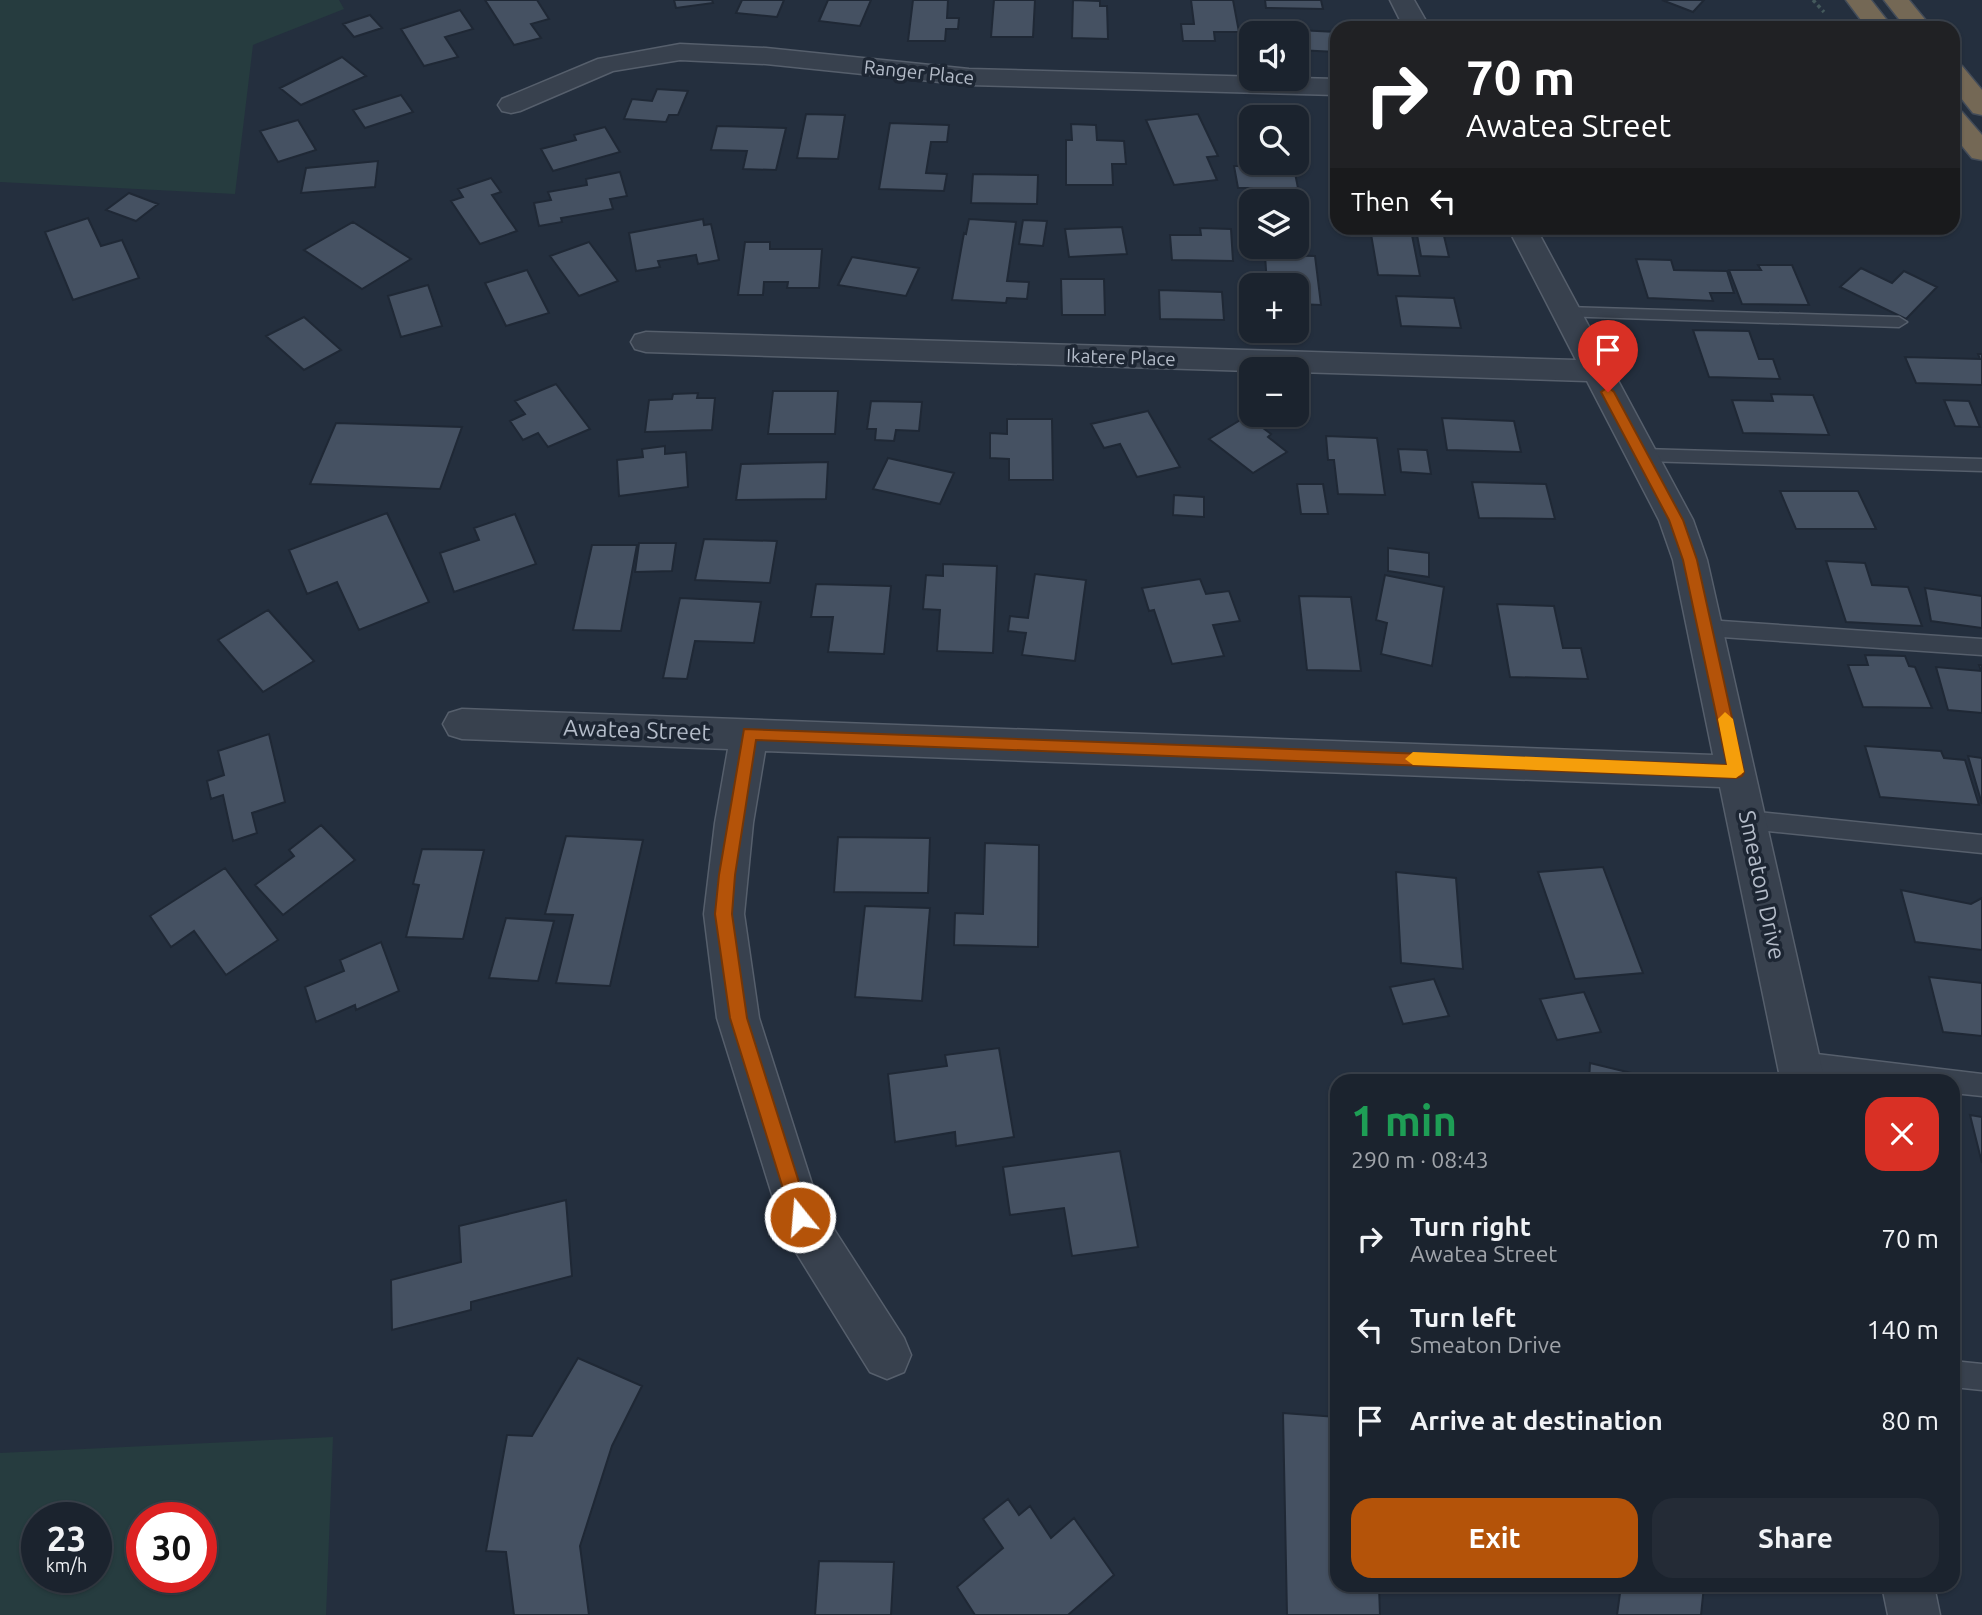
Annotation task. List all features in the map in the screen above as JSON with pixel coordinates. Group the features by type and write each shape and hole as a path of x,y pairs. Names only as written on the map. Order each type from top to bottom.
{"highway":[{"path":"1858,0 1874,21"},
{"path":"1896,0 1913,21"},
{"path":"1960,80 1982,107"},
{"path":"1960,126 1982,152"}],"street":[{"path":"1402,0 1413,21"},
{"name":"Ranger Place","path":"511,104 607,64 680,52 766,56 969,77 1330,87"},
{"name":"Smeaton Drive","path":"1526,235 1676,520 1690,560 1802,1072"},
{"name":"Ikatere Place","path":"646,342 1596,371"},
{"name":"Awatea Street","path":"462,724 1736,772"},
{"path":"749,734 732,836 724,914 738,1018 800,1217 887,1355"},
{"path":"1909,1592 1914,1615"}],"lane":[{"path":"1566,312 1899,322"},
{"path":"1643,455 1982,465"},
{"path":"1707,628 1982,648"},
{"path":"1748,820 1982,844"},
{"path":"1802,1072 1830,1074"},
{"path":"1960,1083 1982,1085"},
{"path":"1960,1375 1982,1377"}],"green space":[{"path":"0,0 339,0 344,9 253,45 235,194 0,182"},
{"path":"333,1437 326,1615 0,1615 0,1453"}],"building":[{"path":"485,0 537,0 549,19 531,24 541,38 514,45"},
{"path":"674,0 712,0 713,3 676,8"},
{"path":"742,0 784,0 777,17 736,13"},
{"path":"828,0 871,0 860,26 819,21"},
{"path":"913,0 948,0 947,18 959,18 958,29 946,29 945,41 908,41"},
{"path":"994,0 1035,0 1033,37 991,37"},
{"path":"1073,0 1100,1 1100,6 1107,6 1108,39 1072,38"},
{"path":"1191,0 1233,0 1239,32 1214,32 1215,41 1183,41 1181,24 1194,24"},
{"path":"1265,0 1321,0 1323,9 1266,8"},
{"path":"1662,0 1704,0 1693,12"},
{"path":"460,10 473,29 445,37 458,57 424,66 401,29"},
{"path":"370,15 382,28 354,37 343,24"},
{"path":"1309,31 1330,32 1330,52 1309,51"},
{"path":"342,57 366,76 301,105 280,88"},
{"path":"657,89 688,91 678,115 669,115 666,122 624,119 632,99 652,101"},
{"path":"401,95 413,112 365,128 353,110"},
{"path":"806,114 845,115 838,159 797,158"},
{"path":"1198,114 1218,156 1207,157 1217,180 1174,185 1146,120"},
{"path":"298,120 316,150 278,162 260,131"},
{"path":"890,123 949,125 947,142 931,142 926,173 947,174 944,191 879,189"},
{"path":"1071,124 1096,125 1097,140 1124,141 1126,164 1112,164 1113,185 1066,185 1066,140 1072,140"},
{"path":"717,126 786,128 776,170 743,169 747,151 711,150"},
{"path":"605,127 620,152 553,171 541,149 576,140 574,135"},
{"path":"378,161 375,187 301,193 306,168"},
{"path":"1234,166 1239,166 1239,175 1295,175 1298,188 1238,188"},
{"path":"620,172 627,196 610,199 613,209 561,218 562,222 539,226 534,203 551,200 548,192 587,185 586,179"},
{"path":"973,174 1038,175 1037,204 971,203"},
{"path":"491,178 501,192 492,195 517,231 480,244 451,201 463,197 458,189"},
{"path":"129,193 158,204 136,221 106,210"},
{"path":"88,218 101,246 122,240 139,278 73,300 45,232"},
{"path":"703,219 704,225 711,224 719,260 698,264 696,255 658,261 660,267 636,271 629,233"},
{"path":"969,219 1016,222 1007,281 1029,282 1027,299 1007,298 1006,303 952,300"},
{"path":"1023,220 1047,221 1043,246 1019,244"},
{"path":"353,222 411,259 362,289 304,250"},
{"path":"1122,227 1127,254 1069,257 1065,229"},
{"path":"1200,228 1231,229 1233,261 1172,260 1170,235 1201,235"},
{"path":"1371,235 1412,235 1420,276 1378,275"},
{"path":"1417,235 1444,236 1449,257 1421,256"},
{"path":"589,242 618,281 579,296 550,256"},
{"path":"745,242 770,242 770,249 822,249 819,288 787,288 788,282 764,282 763,295 738,295"},
{"path":"1309,256 1315,256 1321,305 1309,304 1309,273 1266,273 1265,259 1309,259"},
{"path":"852,257 919,268 906,296 838,285"},
{"path":"1636,259 1671,260 1674,270 1727,271 1734,293 1710,293 1713,301 1648,298"},
{"path":"1758,265 1792,265 1809,305 1742,304 1729,270 1761,270"},
{"path":"1861,268 1892,283 1904,271 1937,287 1906,319 1840,287"},
{"path":"527,270 549,313 506,326 485,283"},
{"path":"1061,279 1104,279 1105,315 1062,315"},
{"path":"428,285 442,326 401,337 388,296"},
{"path":"1159,290 1222,292 1224,320 1160,319"},
{"path":"1396,296 1454,298 1461,328 1401,326"},
{"path":"304,317 341,350 304,370 266,336"},
{"path":"1693,330 1749,331 1759,359 1773,359 1780,379 1709,377"},
{"path":"1978,354 1982,354 1982,385 1916,383 1905,357 1980,359"},
{"path":"556,384 590,429 548,447 538,433 523,440 510,421 525,414 515,401"},
{"path":"773,391 838,391 835,434 768,434"},
{"path":"698,393 697,398 715,398 712,430 645,432 649,400 672,399 673,394"},
{"path":"1771,394 1813,395 1829,435 1743,433 1732,400 1773,401"},
{"path":"1944,400 1969,401 1980,427 1955,426"},
{"path":"871,401 922,402 919,431 896,430 894,441 875,440 876,429 867,429"},
{"path":"1148,411 1180,467 1137,477 1120,444 1104,448 1091,424"},
{"path":"1442,418 1514,421 1521,452 1447,450"},
{"path":"1007,419 1052,419 1053,480 1009,480 1009,459 990,458 990,433 1007,434"},
{"path":"1239,421 1239,427 1262,427 1271,434 1268,437 1287,452 1253,473 1209,439"},
{"path":"336,423 462,427 440,489 310,484"},
{"path":"1326,436 1377,438 1385,495 1338,494 1334,460 1328,460"},
{"path":"665,446 665,454 686,452 688,487 619,496 617,460 643,457 642,449"},
{"path":"1398,449 1427,450 1431,474 1401,472"},
{"path":"888,458 954,473 940,504 873,489"},
{"path":"828,462 826,499 736,500 741,464"},
{"path":"1472,482 1546,484 1555,519 1479,518"},
{"path":"1297,484 1323,484 1328,514 1301,514"},
{"path":"1780,491 1858,491 1876,529 1796,529"},
{"path":"1174,495 1204,497 1204,517 1173,515"},
{"path":"387,513 429,602 359,630 337,582 307,594 289,550"},
{"path":"515,514 536,564 454,592 440,553 479,540 474,528"},
{"path":"704,539 777,541 770,583 695,580"},
{"path":"639,543 676,543 672,571 635,572"},
{"path":"592,545 637,545 621,631 573,630"},
{"path":"1388,548 1429,553 1429,577 1388,571"},
{"path":"1826,561 1865,563 1872,585 1908,587 1922,626 1846,622"},
{"path":"943,564 997,566 993,653 937,651 940,610 923,609 926,575 943,576"},
{"path":"1035,574 1086,580 1075,661 1022,655 1026,633 1008,631 1010,616 1028,618"},
{"path":"1385,575 1444,587 1432,666 1381,654 1387,623 1376,620"},
{"path":"1200,579 1206,594 1229,591 1240,621 1213,625 1224,656 1172,664 1154,610 1149,611 1142,588"},
{"path":"816,584 891,586 884,654 828,652 833,617 811,617"},
{"path":"1925,588 1982,596 1982,628 1931,621"},
{"path":"1299,596 1351,597 1361,671 1307,670"},
{"path":"680,598 761,602 754,643 695,641 687,679 663,678"},
{"path":"1497,604 1554,606 1563,648 1581,648 1588,679 1510,677"},
{"path":"268,610 314,661 263,692 218,640"},
{"path":"1865,655 1905,656 1909,666 1915,667 1932,708 1863,707 1848,665 1868,665"},
{"path":"1979,665 1982,665 1982,713 1948,710 1936,667 1981,671"},
{"path":"269,734 285,802 252,813 257,833 233,841 223,795 211,799 207,781 224,775 218,751"},
{"path":"1865,746 1941,751 1944,758 1965,760 1979,805 1880,797"},
{"path":"1968,756 1982,758 1982,804"},
{"path":"321,825 355,860 283,915 255,885 294,856 289,850"},
{"path":"566,836 643,840 610,986 556,983 573,915 545,914"},
{"path":"838,837 930,838 928,893 834,892"},
{"path":"985,843 1039,845 1038,947 954,945 955,913 983,914"},
{"path":"422,849 484,850 463,939 406,937 419,885 413,884"},
{"path":"1603,867 1643,973 1575,979 1538,872"},
{"path":"225,868 278,940 226,975 194,931 171,947 150,916"},
{"path":"1396,872 1456,878 1463,969 1401,963"},
{"path":"1901,890 1971,904 1982,898 1982,950 1915,942"},
{"path":"865,906 930,908 922,1001 855,997"},
{"path":"506,918 554,921 538,981 489,978"},
{"path":"381,942 399,991 356,1010 355,1005 316,1022 305,987 344,971 340,960"},
{"path":"1929,977 1982,983 1982,1036 1943,1032"},
{"path":"1434,979 1449,1016 1403,1024 1390,987"},
{"path":"1584,992 1601,1032 1557,1040 1540,999"},
{"path":"999,1048 1014,1137 956,1146 955,1132 895,1142 888,1074 947,1066 945,1055"},
{"path":"1590,1063 1635,1074 1589,1074"},
{"path":"1970,1115 1982,1117 1982,1163"},
{"path":"1120,1151 1138,1247 1072,1256 1064,1208 1010,1215 1003,1167"},
{"path":"566,1200 572,1276 471,1302 471,1310 392,1330 391,1280 461,1262 459,1226"},
{"path":"578,1358 642,1386 612,1446 580,1546 589,1615 514,1615 506,1552 486,1551 507,1435 532,1436"},
{"path":"1283,1413 1330,1416 1330,1592 1379,1592 1380,1615 1287,1615"},
{"path":"1008,1499 1019,1515 1030,1506 1051,1538 1074,1518 1114,1575 1068,1615 975,1615 957,1587 1003,1548 983,1519"},
{"path":"819,1561 894,1562 891,1615 815,1615"},
{"path":"1620,1592 1703,1592 1701,1615 1617,1615"}],"slow traffic":[{"path":"1413,759 1736,772 1725,719"}],"route":[{"path":"800,1217 738,1018 724,914 734,823 749,734 1736,772 1707,628 1690,560 1676,520 1608,392"}]}
